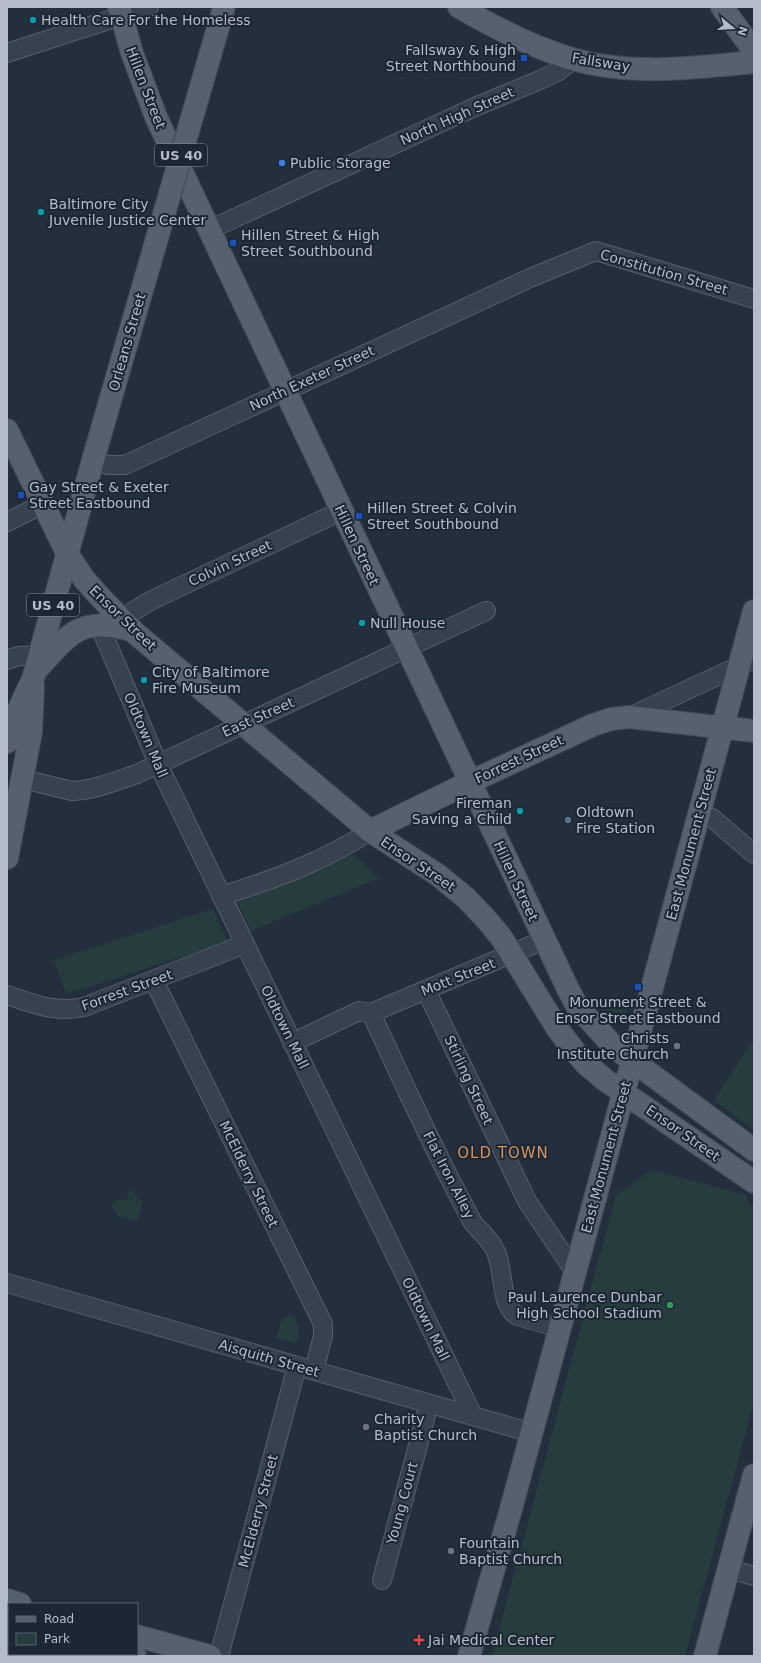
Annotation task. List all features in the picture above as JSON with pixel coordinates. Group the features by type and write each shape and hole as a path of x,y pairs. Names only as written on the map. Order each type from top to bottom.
{"main road":[{"name":"Orleans Street","path":"7,742 10,729 36,669 93,460 224,7"},
{"name":"Fallsway","path":"459,7 514,37 574,59 596,64 649,69 672,69 754,62"},
{"path":"722,7 754,51"},
{"name":"Hillen Street","path":"120,12 132,53 156,117 544,940 577,1006 611,1045 632,1062"},
{"name":"Ensor Street","path":"7,430 67,553 84,580 126,624 242,724 370,831 400,852 421,863 454,887 486,919 512,954 549,1015 572,1048 585,1063 605,1080 754,1182"},
{"name":"East Monument Street","path":"469,1656 532,1433 722,728 746,663 754,611"},
{"path":"36,669 66,637 76,630 89,626 126,624"},
{"name":"Orleans Street","path":"7,858 31,732 36,669"},
{"path":"629,717 754,731"},
{"name":"Forrest Street","path":"370,831 470,782 593,725 611,719 629,717"},
{"name":"Ensor Street","path":"632,1062 754,1150"},
{"path":"705,1656 729,1569 751,1499 754,1475"},
{"path":"7,1600 17,1603"},
{"path":"138,1636 210,1656"}],"street":[{"path":"7,53 120,12 149,7"},
{"name":"North High Street","path":"209,230 477,106 540,80 556,72 574,59"},
{"name":"Constitution Street","path":"530,278 596,251 754,299"},
{"name":"North Exeter Street","path":"93,460 108,465 125,465 530,278"},
{"path":"7,522 44,504"},
{"name":"Colvin Street","path":"126,624 150,601 342,511"},
{"name":"East Street","path":"23,779 72,791 80,791 92,789 137,774 486,611"},
{"name":"Oldtown Mall","path":"104,636 158,764 220,896 245,944 473,1416"},
{"path":"7,660 15,656 29,654 36,669"},
{"name":"Forrest Street","path":"629,717 746,663"},
{"path":"698,815 712,818 754,854"},
{"name":"Forrest Street","path":"220,896 300,867 345,847 370,831"},
{"name":"Mott Street","path":"292,1043 359,1011 371,1013 544,940"},
{"name":"Forrest Street","path":"7,995 43,1007 72,1010 112,998 245,944"},
{"name":"McElderry Street","path":"154,981 322,1324 323,1336 306,1368 219,1656"},
{"name":"Stirling Street","path":"426,990 527,1201 575,1272"},
{"name":"Flat Iron Alley","path":"371,1013 437,1153 465,1208 473,1222 490,1240 496,1250 501,1265 508,1308 512,1313 518,1316 560,1328"},
{"name":"Aisquith Street","path":"7,1283 532,1433"},
{"name":"Young Court","path":"382,1580 429,1404"},
{"path":"729,1569 754,1576"}],"green space":[{"path":"354,854 379,878 251,931 237,901"},
{"path":"213,909 228,942 66,994 54,960"},
{"path":"607,998 629,1004 624,1018 620,1019 613,1017 607,1011 600,1001"},
{"path":"754,1039 754,1130 714,1100"},
{"name":"Paul Laurence Dunbar High School Stadium","path":"652,1170 746,1195 751,1207 754,1206 754,1402 685,1656 492,1656 616,1195"},
{"path":"132,1189 139,1200 143,1201 137,1221 117,1216 117,1213 111,1206 116,1199 127,1200 128,1191"},
{"path":"290,1315 296,1319 298,1326 298,1337 295,1343 277,1338 281,1320"}],"place":[{"name":"Health Care For the Homeless","path":"33,20"},
{"name":"Fallsway & High Street Northbound","path":"524,58"},
{"name":"Public Storage","path":"282,163"},
{"name":"Baltimore City Juvenile Justice Center","path":"41,212"},
{"name":"Hillen Street & High Street Southbound","path":"233,243"},
{"name":"Gay Street & Exeter Street Eastbound","path":"21,495"},
{"name":"Hillen Street & Colvin Street Southbound","path":"359,516"},
{"name":"Null House","path":"362,623"},
{"name":"City of Baltimore Fire Museum","path":"144,680"},
{"name":"Fireman Saving a Child","path":"520,811"},
{"name":"Oldtown Fire Station","path":"568,820"},
{"name":"Monument Street & Ensor Street Eastbound","path":"638,987"},
{"name":"Christs Institute Church","path":"677,1046"},
{"name":"Paul Laurence Dunbar High School Stadium","path":"670,1305"},
{"name":"Charity Baptist Church","path":"366,1427"},
{"name":"Fountain Baptist Church","path":"451,1551"},
{"name":"Jai Medical Center","path":"419,1640"}],"district":[{"name":"OLD TOWN","path":"503,1153"}]}
